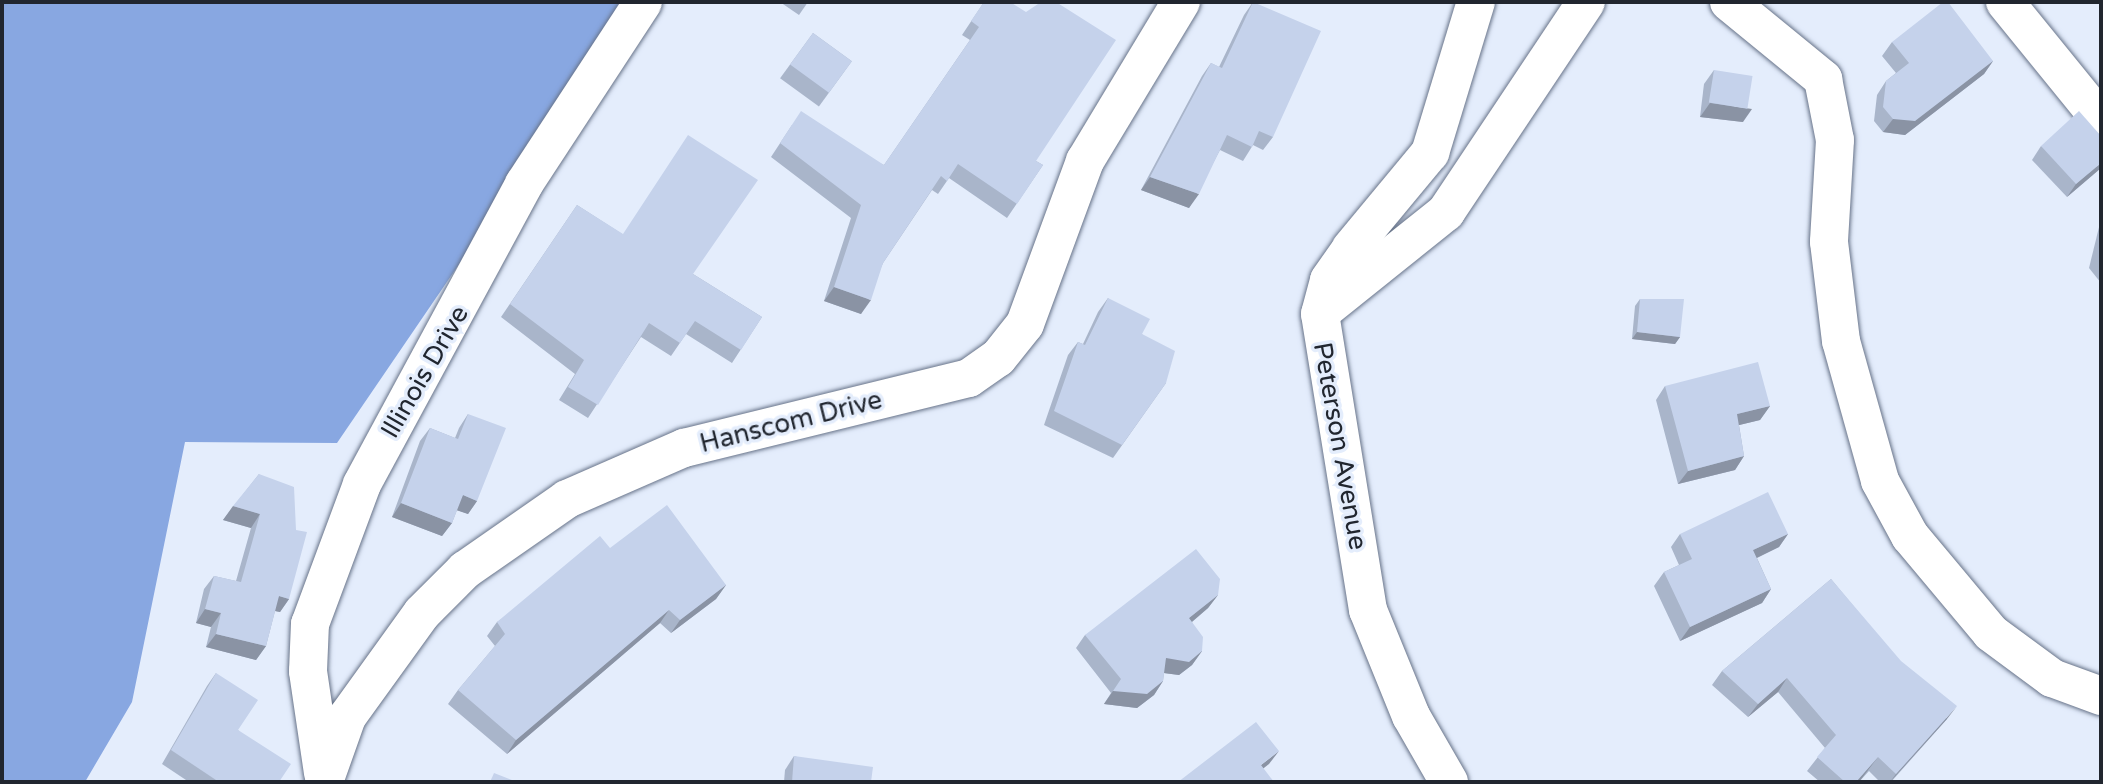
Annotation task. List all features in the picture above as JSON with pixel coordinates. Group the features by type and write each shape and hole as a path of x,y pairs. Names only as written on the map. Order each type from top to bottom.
{"street":[{"name":"Illinois Drive","path":"323,779 308,671 310,624 362,484 524,184 643,2"},
{"name":"Hanscom Drive","path":"323,779 347,717 422,613 465,570 567,499 684,448 969,378 998,358 1025,324 1085,161 1181,2"},
{"path":"1320,314 1329,280 1351,248 1430,153 1476,2"},
{"name":"Peterson Avenue","path":"1449,782 1411,716 1368,610 1320,314 1446,212 1586,2"},
{"path":"1729,2 1823,79 1835,140 1829,242 1841,341 1880,481 1910,536 1991,633 2052,678 2101,696"},
{"path":"2005,2 2101,120"}],"shaded area":[{"path":"2,2 638,2 337,443 185,442 132,702 85,782 2,782"}],"building":[{"path":"984,2 1010,2 1026,12 1041,2 1056,2 1116,40 1036,161 1043,165 1017,204 958,164 947,181 941,176 883,263 871,300 834,287 861,205 780,143 801,111 884,165 979,27 971,21"},
{"path":"1253,2 1321,31 1273,137 1259,131 1252,147 1227,135 1199,194 1150,177 1211,63 1222,68"},
{"path":"1943,2 1948,2 1993,61 1915,121 1893,119 1883,107 1886,81 1909,63 1892,42"},
{"path":"813,33 852,61 829,93 790,65"},
{"path":"1714,70 1753,76 1747,109 1709,103"},
{"path":"2079,111 2101,136 2101,163 2076,184 2041,146"},
{"path":"688,135 758,180 693,274 762,317 741,350 695,321 680,343 649,323 598,405 568,387 584,360 510,304 577,205 623,234"},
{"path":"1108,298 1150,319 1142,334 1175,351 1166,383 1122,445 1054,411 1078,342 1085,345"},
{"path":"1640,299 1684,299 1680,337 1637,332"},
{"path":"1758,362 1770,406 1737,414 1744,456 1688,471 1665,386"},
{"path":"468,414 506,428 477,501 463,495 452,523 401,503 430,428 458,439"},
{"path":"259,474 294,487 296,530 307,532 289,599 279,596 266,646 216,634 221,613 205,609 214,576 241,582 260,514 233,506"},
{"path":"1768,492 1788,534 1753,550 1771,589 1690,627 1664,572 1692,559 1680,534"},
{"path":"667,505 726,585 680,620 669,610 516,740 458,690 505,634 497,622 600,536 610,548"},
{"path":"1196,549 1220,579 1218,595 1189,618 1203,637 1202,651 1189,662 1166,658 1163,681 1147,694 1113,691 1121,679 1085,635"},
{"path":"1831,579 1901,661 1957,706 1896,774 1878,757 1856,782 1845,782 1817,757 1836,735 1787,678 1758,704 1722,671"},
{"path":"216,673 258,700 238,730 291,764 279,782 219,782 171,750"},
{"path":"1256,722 1279,751 1261,765 1274,782 1178,782"},
{"path":"794,756 873,767 871,782 792,782"},
{"path":"494,773 517,782 490,782"}]}
